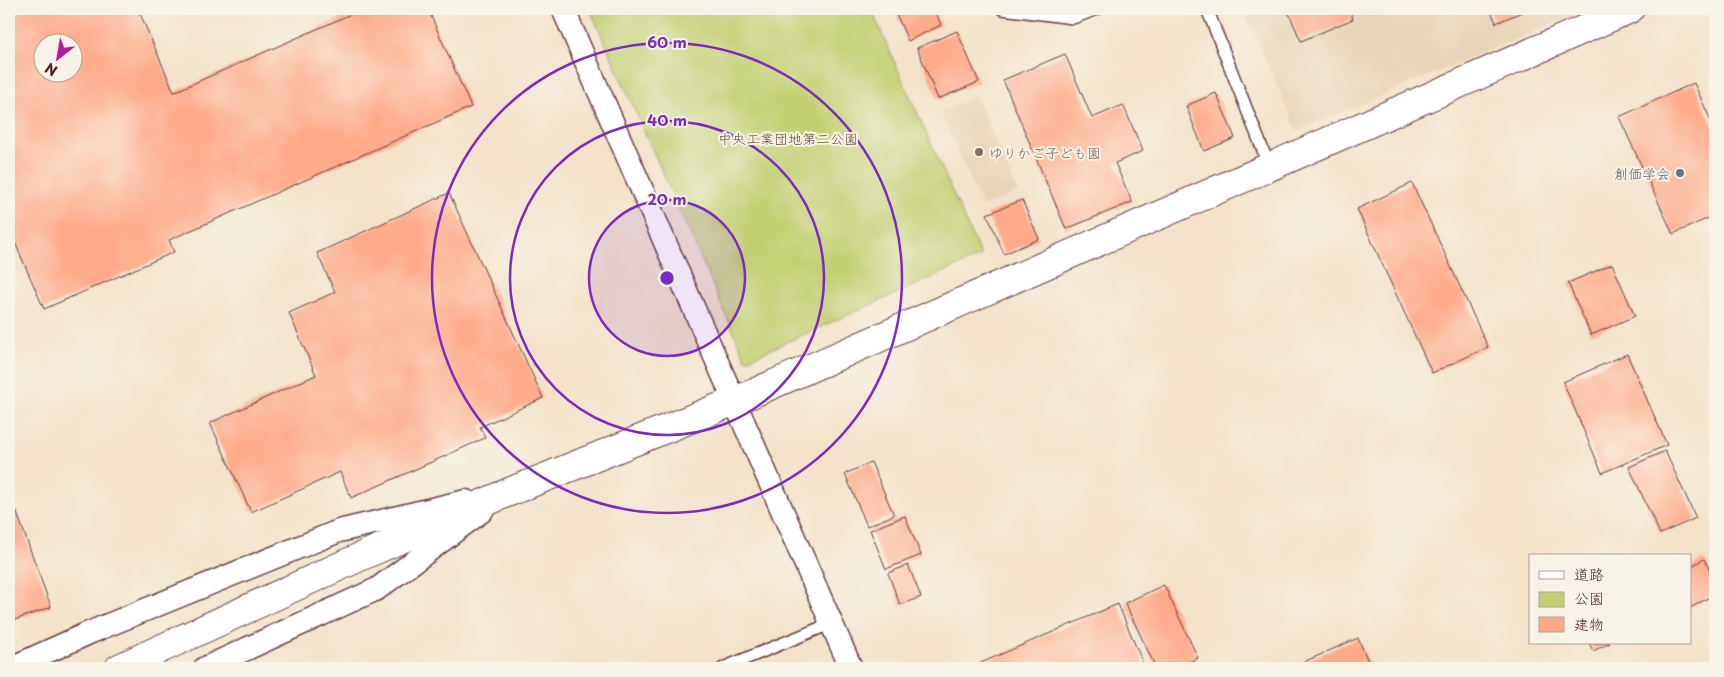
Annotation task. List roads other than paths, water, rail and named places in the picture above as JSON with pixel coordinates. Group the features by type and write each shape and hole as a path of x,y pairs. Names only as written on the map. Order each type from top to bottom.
{"street":[{"path":"563,9 851,668"},
{"path":"119,668 362,556 509,492 735,401 1630,9"},
{"path":"11,668 91,632 339,531 509,492"},
{"path":"205,668 377,589 509,492"}],"lane":[{"path":"1002,9 1073,18 1097,9"},
{"path":"1207,9 1270,168"},
{"path":"723,668 832,623"}],"place":[{"name":"ゆりかご子ども園","path":"979,152"},
{"name":"創価学会","path":"1680,173"}],"park label":[{"name":"中央工業団地第二公園","path":"788,138"}]}
